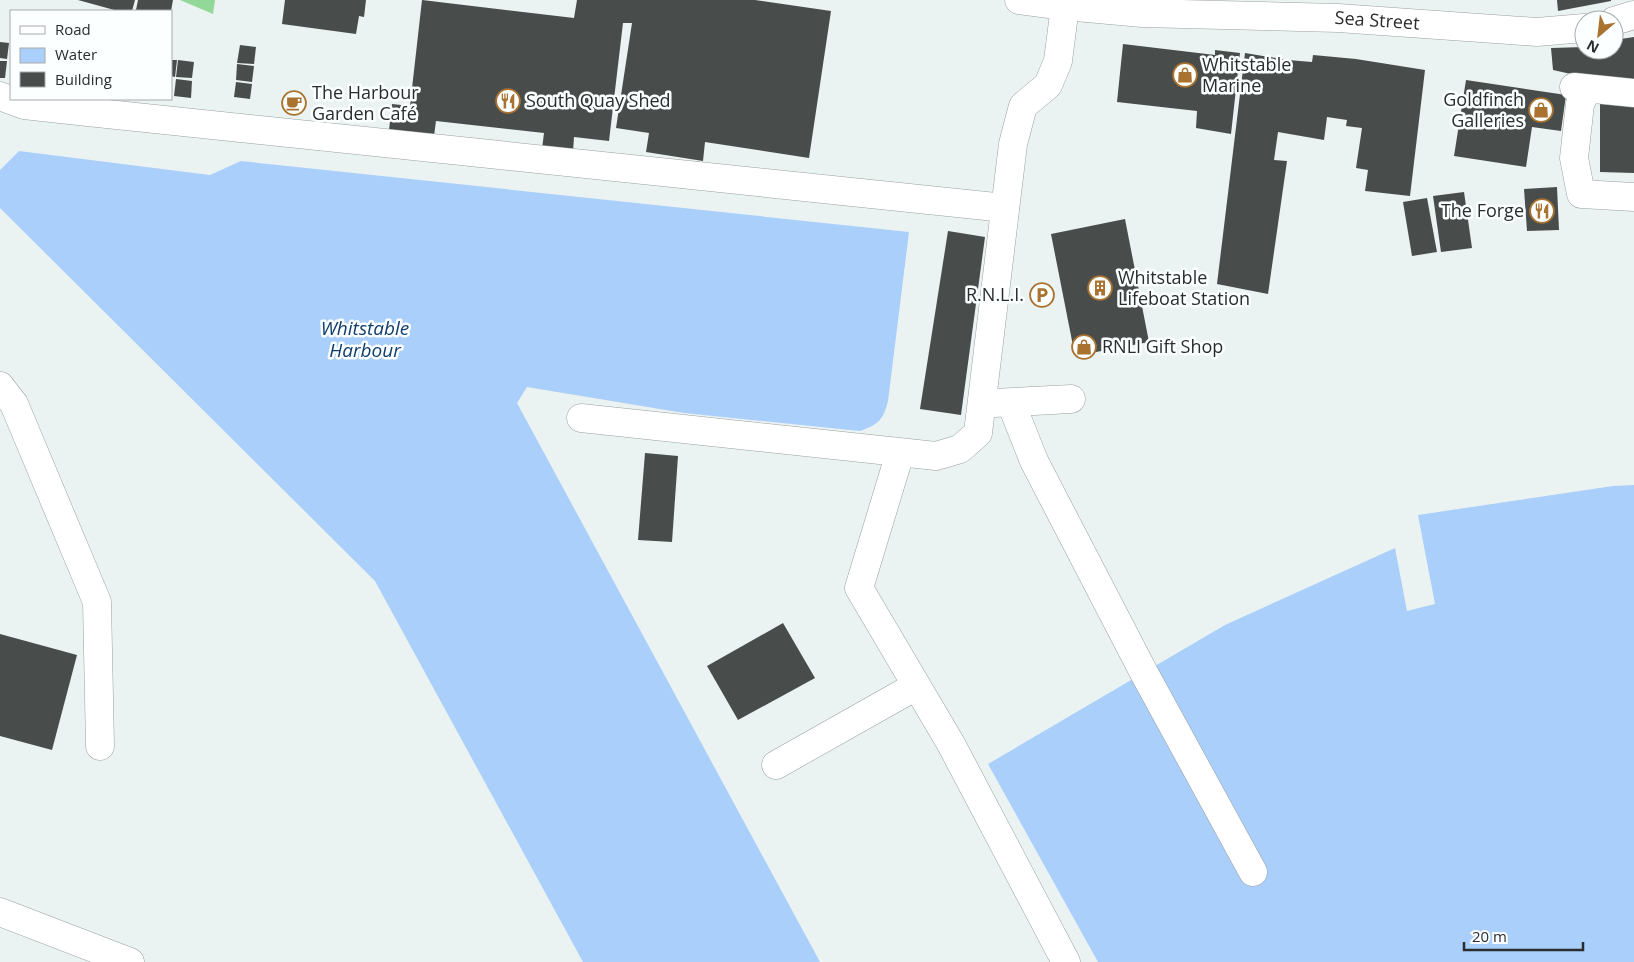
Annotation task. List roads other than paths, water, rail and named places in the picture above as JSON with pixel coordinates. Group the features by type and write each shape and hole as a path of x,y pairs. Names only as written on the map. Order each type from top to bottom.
{"street":[{"name":"Sea Street","path":"1019,0 1065,6 1170,14 1329,9 1537,32 1574,29"},
{"path":"1170,14 1206,0"},
{"path":"581,418 936,456 960,449 978,433 1013,144 1023,106 1048,85 1058,61 1065,6"},
{"path":"1634,93 1580,88 1574,158 1580,194 1634,197"},
{"path":"11,100 24,105 97,113 1005,208"},
{"path":"0,386 14,404 97,602 100,746"},
{"path":"982,404 1071,399"},
{"path":"1011,403 1034,461 1143,672 1253,872"},
{"path":"900,453 859,588 951,744 1066,962"},
{"path":"776,765 916,686"},
{"path":"0,912 130,962"}],"water":[{"name":"Whitstable Harbour","path":"19,151 210,175 241,161 909,232 888,401 882,417 876,423 860,431 684,413 527,387 517,403 820,962 583,962 375,581 0,208 0,170"},
{"path":"1634,485 1634,962 1098,962 988,764 1225,625 1395,548 1407,611 1435,604 1418,515 1613,486"}],"place":[{"name":"Whitstable Marine","path":"1185,75"},
{"name":"South Quay Shed","path":"508,101"},
{"name":"The Harbour Garden Café","path":"294,103"},
{"name":"Goldfinch Galleries","path":"1541,110"},
{"name":"The Forge","path":"1542,211"},
{"name":"Whitstable Lifeboat Station","path":"1100,288"},
{"name":"R.N.L.I.","path":"1042,295"},
{"name":"RNLI Gift Shop","path":"1084,347"}]}
